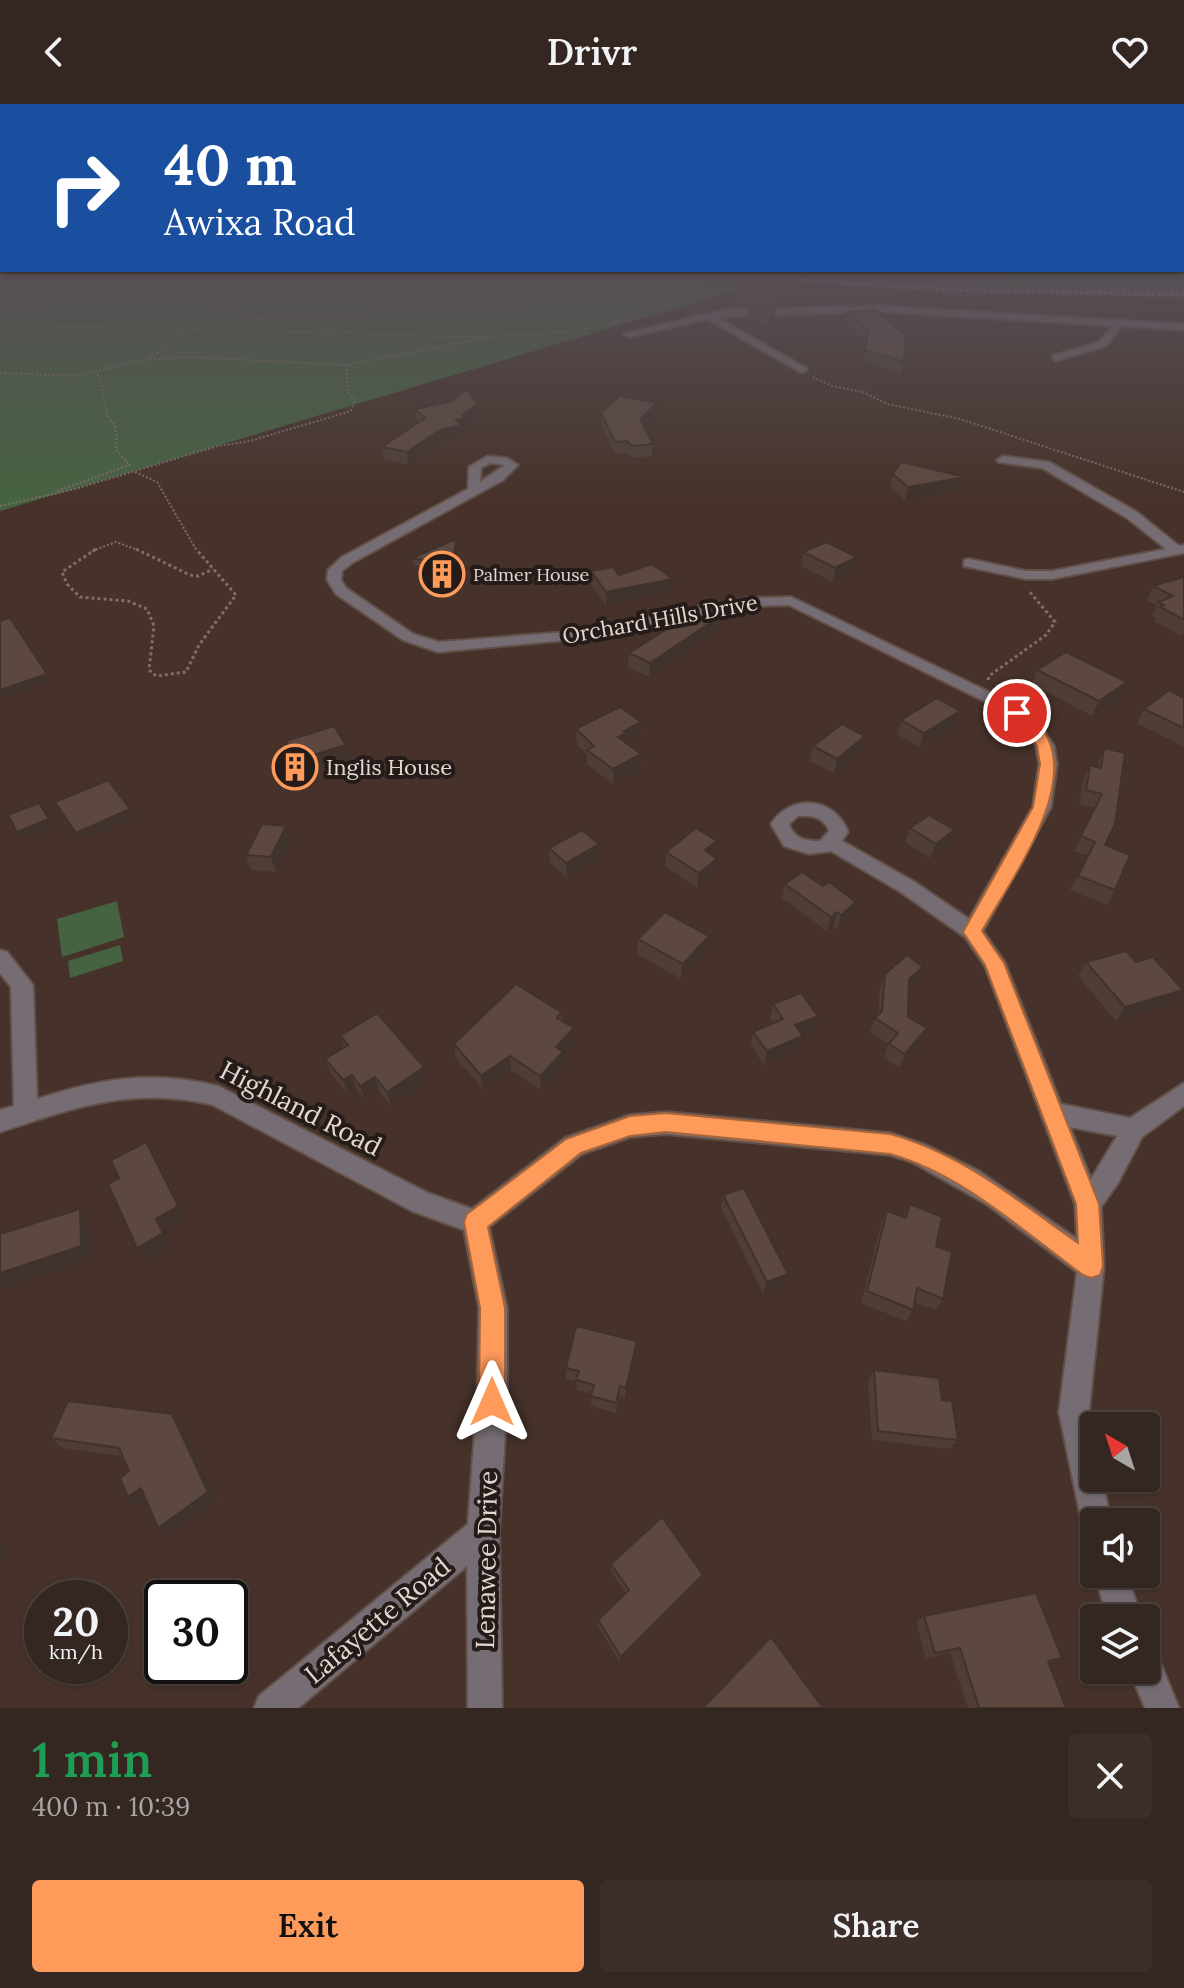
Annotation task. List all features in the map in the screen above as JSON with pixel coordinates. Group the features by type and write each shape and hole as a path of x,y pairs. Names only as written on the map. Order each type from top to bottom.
{"street":[{"path":"769,351 802,370"},
{"path":"1055,358 1078,351"},
{"path":"1003,460 1045,465 1132,515 1180,550"},
{"name":"Orchard Hills Drive","path":"474,490 347,560 335,570 334,580 341,591 422,643 453,647 567,636 746,602 791,601 1017,713 1035,730 1045,746 1048,764 1042,807 972,932"},
{"path":"969,563 1026,575 1080,571 1180,550"},
{"path":"831,843 906,886 972,932 994,963 1054,1113 1088,1204 1091,1266 1074,1412 1092,1508"},
{"path":"0,958 22,985 26,1113"},
{"name":"Highland Road","path":"0,1121 111,1088 147,1084 184,1086 218,1096 421,1203 475,1222"},
{"path":"1088,1204 1109,1175 1133,1129 1184,1093"},
{"path":"1054,1113 1133,1129"},
{"path":"475,1222 574,1146 630,1126 666,1123 890,1144 922,1153 969,1179 1091,1266"},
{"name":"Lenawee Drive","path":"475,1222 493,1308 492,1402 483,1532 485,1708"},
{"name":"Lafayette Road","path":"271,1708 483,1532"},
{"path":"1152,1684 1162,1708"}],"path":[{"path":"151,359 159,351"},
{"path":"0,373 76,376 151,359 189,357 346,365 420,351"},
{"path":"0,506 135,472 218,446 250,441 351,411 355,399 348,393 346,365"},
{"path":"802,370 832,386 863,392 887,404 960,419 1184,492"},
{"path":"24,502 130,465 116,450 118,427 105,407 105,388 97,373"},
{"path":"135,472 157,482 195,548 236,595 199,645 186,672 168,677 156,676 149,670 154,626 147,609 129,601 90,600 73,594 66,586 62,572 89,549 127,542 180,572 198,576 213,569"},
{"path":"984,695 989,676 1046,635 1055,622 1023,585 1026,575"}],"green space":[{"path":"0,351 534,351 0,511"},
{"path":"117,901 124,937 62,957 57,919"},
{"path":"120,945 123,961 70,978 68,961"}],"building":[{"path":"868,351 905,351 904,362"},
{"path":"467,390 477,404 462,415 466,418 456,420 462,425 440,430 407,452 382,447 425,418 415,409 449,402"},
{"path":"619,396 657,403 640,419 653,444 632,446 627,441 615,442 601,413"},
{"path":"901,462 966,477 908,487 893,474"},
{"path":"456,539 453,565 412,558"},
{"path":"826,542 857,557 835,568 803,552"},
{"path":"652,564 673,579 606,592 591,571 613,567 619,575"},
{"path":"1184,577 1184,620 1160,607 1164,605 1158,602 1173,596 1153,586"},
{"path":"720,616 650,663 629,653 670,627"},
{"path":"10,618 47,674 0,690 0,621"},
{"path":"1066,652 1127,682 1099,701 1037,670"},
{"path":"1169,690 1184,698 1184,728 1144,709"},
{"path":"937,698 960,711 924,733 901,720"},
{"path":"620,707 641,722 618,737 641,754 613,769 587,750 594,746 576,729"},
{"path":"842,724 865,736 837,759 813,746"},
{"path":"334,726 346,745 297,760 286,741"},
{"path":"1104,748 1125,753 1115,824 1105,845 1130,855 1115,890 1078,876 1095,842 1081,836 1102,794 1086,790 1090,765 1101,768"},
{"path":"108,780 130,809 76,833 55,802"},
{"path":"39,803 49,819 17,832 8,815"},
{"path":"929,815 954,830 936,844 910,828"},
{"path":"262,824 286,826 271,857 246,855"},
{"path":"696,828 717,841 705,850 717,859 699,873 666,852"},
{"path":"582,830 599,844 566,863 549,848"},
{"path":"802,872 823,886 829,882 856,902 841,915 837,912 831,917 785,884"},
{"path":"665,912 709,936 683,964 638,939"},
{"path":"1126,951 1136,962 1153,957 1183,990 1125,1007 1086,962"},
{"path":"907,955 923,967 909,979 908,1017 927,1028 905,1054 889,1044 898,1033 875,1018 882,1011 885,974"},
{"path":"516,984 561,1012 557,1018 574,1028 556,1047 563,1052 540,1076 510,1056 481,1076 454,1044"},
{"path":"801,993 818,1016 795,1025 803,1036 767,1051 753,1032 783,1019 773,1004"},
{"path":"377,1013 424,1067 387,1092 375,1077 360,1086 352,1075 343,1080 325,1059 348,1045 340,1036"},
{"path":"146,1142 178,1206 156,1219 163,1233 137,1248 108,1184 119,1178 111,1160"},
{"path":"744,1188 788,1274 767,1282 723,1195"},
{"path":"910,1204 942,1217 936,1246 952,1252 943,1299 917,1288 913,1310 867,1291 887,1211 906,1218"},
{"path":"80,1209 81,1246 0,1273 0,1234"},
{"path":"576,1326 637,1341 626,1388 620,1386 616,1403 591,1396 594,1385 576,1380 579,1371 566,1368"},
{"path":"874,1370 939,1378 942,1400 952,1401 958,1440 878,1431"},
{"path":"68,1401 172,1414 208,1492 158,1528 141,1488 128,1497 120,1478 129,1471 119,1448 51,1438"},
{"path":"662,1517 703,1575 621,1657 598,1620 629,1590 611,1564"},
{"path":"1036,1593 1062,1658 1048,1661 1066,1708 979,1708 960,1648 935,1653 924,1616"},
{"path":"771,1637 823,1708 703,1708"}],"place":[{"name":"Palmer House","path":"442,574"},
{"name":"Inglis House","path":"295,767"}],"route":[{"path":"492,1402 493,1308 475,1222 574,1146 630,1126 666,1123 890,1144 922,1153 947,1164 1091,1266 1088,1204 994,963 972,932 1042,807 1048,764 1045,746 1035,730 1017,713"}]}
